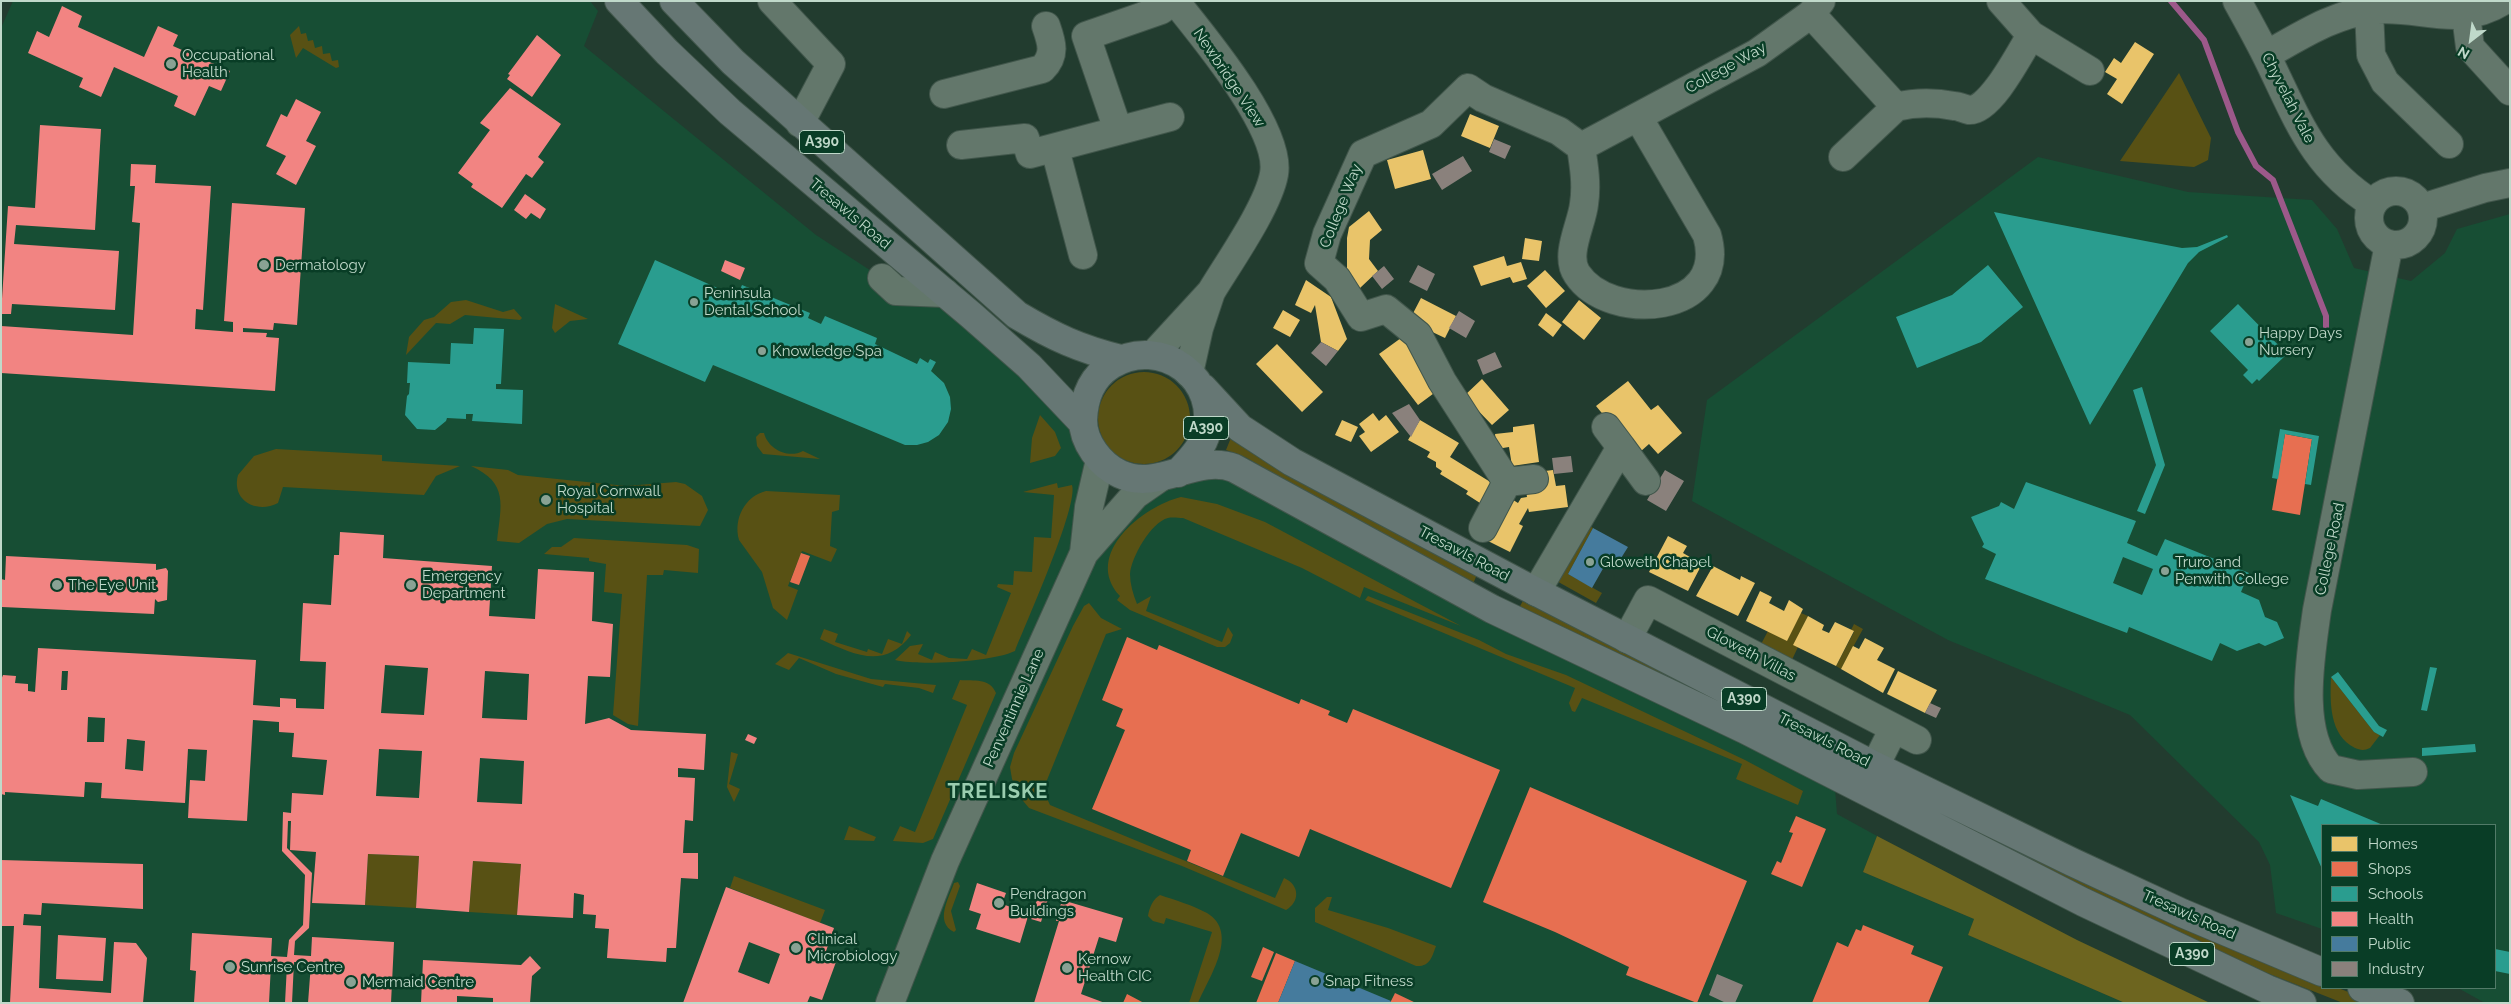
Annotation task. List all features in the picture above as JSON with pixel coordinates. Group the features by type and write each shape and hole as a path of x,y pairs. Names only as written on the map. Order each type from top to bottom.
{"highway":[{"name":"Tresawls Road","path":"619,1 667,52 730,112 1029,366 1083,423"},
{"name":"A390","path":"674,1 726,56 1017,315 1053,336 1086,351 1121,359"},
{"name":"A390","path":"1153,354 1168,358 1183,366 1192,375 1204,396 1208,416 1205,437 1195,455 1170,475 1141,479 1120,474 1100,460 1086,436 1083,423 1084,403 1089,387 1104,369 1121,359 1131,355 1153,354"},
{"name":"Tresawls Road","path":"1192,375 1227,416 1272,450 1323,480 1875,766 2174,909 2321,972"},
{"name":"Tresawls Road","path":"1170,475 1206,464 1224,465 1234,468 1492,608 1735,724 2270,996 2302,1003"},
{"path":"2365,989 2400,1003"}],"street":[{"path":"772,1 831,64 800,123"},
{"name":"Newbridge View","path":"944,94 1042,69 1052,56 1049,36 1086,36 1161,10 1174,1 1258,116 1272,146 1274,173 1264,202 1211,292 1185,322 1153,354"},
{"path":"2001,1 2031,36 2090,71"},
{"name":"Chyvelah Vale","path":"2237,1 2266,55 2296,119 2315,150 2337,177 2373,204"},
{"path":"2266,55 2329,21 2369,10 2397,7 2431,15 2466,16 2503,1"},
{"name":"College Way","path":"1483,528 1521,480 1442,381 1418,335 1386,309 1361,317 1337,279 1318,263 1327,234 1363,154 1431,124 1468,88 1483,98 1559,131 1581,147 1757,53 1816,7 1896,107"},
{"path":"2369,10 2371,55 2384,82 2449,144"},
{"path":"2466,16 2470,47 2510,91"},
{"path":"1086,36 1118,130"},
{"path":"1843,157 1896,107 1916,102 1936,103 1969,110 1981,107 1990,99 2031,36"},
{"path":"961,145 1025,138 1030,154 1055,149 1170,116"},
{"path":"1581,147 1585,170 1584,203 1572,258 1576,274 1595,290 1622,302 1651,304 1681,299 1700,285 1710,265 1711,250 1707,235 1638,117"},
{"path":"1055,149 1083,255"},
{"path":"2422,208 2485,188 2510,183"},
{"path":"2397,191 2414,198 2422,208 2423,223 2413,239 2405,244 2389,244 2379,238 2373,230 2370,222 2373,204 2388,192 2397,191"},
{"name":"College Road","path":"2389,244 2317,610 2309,668 2308,695 2313,730 2324,760 2331,769 2358,775 2413,772"},
{"path":"882,278 896,291 945,293"},
{"name":"Newbridge View","path":"1192,375 1198,328 1211,292"},
{"path":"1536,592 1614,437 1646,481"},
{"name":"Penventinnie Lane","path":"1084,553 1089,506 1100,460"},
{"name":"Penventinnie Lane","path":"890,1003 945,861 1084,553 1135,495 1170,475"},
{"name":"Gloweth Villas","path":"1627,639 1648,600 1905,734 1875,766"}],"shaded area":[{"name":"Royal Cornwall Hospital","path":"13,1 590,1 598,11 584,46 816,235 882,278 945,293 1083,423 1102,531 1206,464 1834,776 1837,814 1877,836 1863,872 1974,919 1968,935 2125,1003 1,1003 1,28"},
{"path":"299,26 301,34 306,33 308,41 313,40 315,48 322,46 323,54 330,53 332,61 338,60 339,67 336,68 303,48 296,58 290,35"},
{"path":"2179,73 2211,138 2208,160 2194,167 2120,161"},
{"name":"Truro and Penwith College","path":"2038,157 2188,192 2312,200 2337,229 2354,268 2411,281 2445,253 2457,229 2510,214 2510,1003 2485,1003 2460,989 2496,989 2496,824 2321,824 2321,929 2276,913 2270,865 2259,842 2130,715 1948,640 1692,501 1707,400"},
{"path":"466,300 503,312 514,309 522,318 520,320 465,315 450,324 436,323 406,355 409,337 424,320 434,317 451,302"},
{"path":"555,304 588,319 570,321 555,333 552,328"},
{"path":"1144,372 1161,376 1176,386 1186,401 1190,418 1186,435 1176,450 1161,460 1144,464 1127,460 1112,450 1102,435 1098,418 1102,401 1112,386 1127,376"},
{"path":"1040,415 1055,432 1061,448 1055,456 1030,463 1032,438"},
{"path":"760,433 764,433 770,444 779,451 791,454 803,451 820,459 763,454 757,446 756,437"},
{"path":"1232,435 1478,572 1473,584 1364,527 1247,458 1226,450"},
{"path":"276,449 382,455 382,461 460,466 436,476 424,495 283,487 278,503 262,507 254,506 242,498 238,492 238,475 254,456"},
{"path":"471,466 508,470 518,475 626,486 676,482 685,484 702,496 708,510 700,526 567,519 547,524 519,543 497,541 501,506 500,496 492,480"},
{"path":"1057,483 1058,488 1072,485 1072,497 1060,539 1015,651 990,658 956,662 921,663 895,660 910,646 923,644 918,654 932,660 935,652 949,658 967,659 972,649 986,655 1011,593 997,587 998,584 1013,585 1014,571 1032,572 1034,537 1051,538 1054,495 1023,492"},
{"path":"766,491 840,495 839,510 832,512 830,546 837,549 831,562 802,551 788,586 798,590 787,620 773,608 762,572 739,540 738,524 742,510 752,498"},
{"path":"1181,497 1217,504 1265,522 1461,626 1364,587 1360,598 1302,568 1183,518 1168,518 1162,521 1149,533 1138,550 1130,574 1137,604 1151,596 1146,611 1222,642 1228,627 1233,635 1230,643 1225,647 1217,647 1130,610 1117,600 1120,596 1110,580 1108,564 1113,549 1122,534 1135,521 1166,502"},
{"path":"1585,523 1593,528 1568,574 1602,593 1596,603 1553,579"},
{"path":"574,538 687,545 699,549 698,573 664,570 663,575 647,575 638,726 628,724 613,715 622,594 604,592 606,564 589,561 589,558 544,554 552,547 561,547"},
{"path":"1368,596 1479,640 1506,654 1566,675 1745,760 1803,791 1798,805 1736,779 1742,764 1582,698 1575,712 1572,711 1569,703 1575,688 1365,600"},
{"path":"1525,597 2321,982 2321,989 2341,989 2377,1003 2343,1003 2257,969 2151,921 1686,686 1519,608"},
{"path":"1089,603 1101,618 1122,629 1106,634 1043,790 1050,805 1275,898 1284,878 1295,889 1296,898 1291,907 1286,910 1182,866 1029,808 1019,796 1012,779 1010,767 1014,753 1073,626 1084,606"},
{"path":"1801,613 1808,616 1794,645 1798,647 1790,664 1759,648 1768,631"},
{"path":"1854,624 1863,629 1841,669 1836,666 1854,632 1851,630"},
{"path":"824,629 838,634 835,642 867,652 868,649 882,654 888,639 902,644 907,631 911,635 901,646 890,653 880,656 869,656 845,650 820,639"},
{"path":"788,653 871,679 936,685 933,693 919,688 885,684 883,687 836,674 799,658 789,670 775,664"},
{"path":"2331,677 2374,732 2380,735 2370,748 2362,750 2355,748 2340,735 2331,707"},
{"path":"960,680 986,683 996,693 933,839 923,843 893,841 900,826 915,832 967,705 952,699"},
{"path":"731,752 738,754 729,784 740,789 734,802 727,787"},
{"path":"849,826 876,837 874,841 844,840"},
{"path":"1877,836 2077,940 2210,1003 2125,1003 1968,935 1974,919 1863,872"},
{"path":"368,854 419,856 416,908 365,905"},
{"path":"473,861 521,864 517,915 469,912"},
{"path":"734,876 825,910 820,923 730,888"},
{"path":"958,882 960,886 951,911 956,930 954,932 948,928 944,916 954,883"},
{"path":"1160,895 1207,913 1217,922 1221,932 1222,943 1219,956 1198,1003 1189,1003 1212,932 1166,918 1164,924 1153,921 1148,916 1149,910 1153,901"},
{"path":"1327,897 1332,897 1328,910 1388,928 1436,946 1432,957 1424,965 1416,966 1315,922 1315,908"}],"building: Homes":[{"path":"2135,42 2154,54 2122,104 2107,94 2117,79 2105,72 2114,58 2121,63"},
{"path":"1470,114 1499,126 1490,148 1461,136"},
{"path":"1423,150 1431,179 1395,189 1387,160"},
{"path":"1369,211 1382,230 1370,240 1369,259 1378,271 1360,288 1347,270 1347,238 1349,227"},
{"path":"1525,238 1542,241 1539,261 1522,259"},
{"path":"1504,256 1507,266 1521,262 1527,279 1513,283 1510,277 1481,286 1473,266"},
{"path":"1545,270 1565,291 1546,308 1527,286"},
{"path":"1306,280 1331,297 1347,339 1338,351 1321,342 1315,305 1311,313 1295,305"},
{"path":"1421,298 1456,316 1445,338 1409,321"},
{"path":"1579,300 1601,318 1584,340 1562,322"},
{"path":"1283,310 1300,320 1290,337 1273,328"},
{"path":"1546,313 1562,325 1553,337 1538,325"},
{"path":"1401,338 1441,388 1418,405 1379,354"},
{"path":"1277,344 1323,392 1302,412 1256,364"},
{"path":"1482,379 1509,410 1492,425 1464,396"},
{"path":"1628,381 1651,410 1658,405 1682,433 1658,454 1649,444 1640,452 1620,435 1596,406"},
{"path":"1373,413 1379,421 1386,415 1399,432 1371,452 1359,436 1365,432 1359,424"},
{"path":"1342,420 1358,427 1351,442 1335,435"},
{"path":"1420,420 1459,443 1450,457 1492,483 1480,503 1466,494 1468,491 1440,474 1442,471 1436,467 1436,462 1427,457 1430,452 1408,440"},
{"path":"1534,424 1539,462 1512,466 1509,447 1497,449 1495,434 1513,432 1513,427"},
{"path":"1553,470 1556,486 1565,485 1568,507 1529,512 1528,508 1519,524 1523,526 1510,552 1482,538 1510,498 1518,503 1521,498 1527,497 1526,491 1537,472"},
{"path":"1668,536 1687,546 1683,553 1702,564 1688,591 1649,572"},
{"path":"1713,566 1740,580 1741,576 1755,583 1738,616 1696,596"},
{"path":"1760,591 1772,597 1769,603 1784,611 1789,600 1803,609 1787,641 1746,621"},
{"path":"1808,616 1824,625 1822,630 1829,633 1835,622 1854,631 1836,666 1793,645"},
{"path":"1865,638 1884,648 1877,660 1895,669 1883,693 1841,669 1853,646 1859,649"},
{"path":"1898,671 1937,690 1925,713 1887,694"}],"building: Shops":[{"path":"2285,434 2312,439 2300,515 2272,510"},
{"path":"801,553 810,556 799,585 790,582"},
{"path":"1127,637 1157,650 1159,645 1299,704 1301,699 1330,711 1328,715 1347,723 1353,709 1500,770 1451,888 1310,829 1299,857 1241,833 1223,876 1187,861 1191,850 1092,809 1125,730 1116,726 1123,709 1102,700"},
{"path":"1530,787 1747,881 1697,1003 1626,975 1629,967 1555,932 1483,902"},
{"path":"1796,816 1826,829 1802,887 1771,874 1777,861 1781,863 1793,833 1789,832"},
{"path":"1863,925 1914,946 1911,954 1943,967 1928,1003 1812,1003 1837,942 1848,947 1856,929 1861,931"},
{"path":"1263,947 1274,952 1262,981 1251,977"},
{"path":"1276,953 1295,961 1278,1003 1256,1003"},
{"path":"1395,993 1416,1003 1390,1003"},
{"path":"1127,994 1144,1003 1123,1003"}],"building: Schools":[{"path":"1994,212 2182,248 2197,247 2227,235 2228,237 2199,252 2188,263 2090,425"},
{"name":"Knowledge Spa","path":"655,260 733,295 734,293 738,294 742,285 810,313 808,318 821,324 825,316 877,338 875,344 917,364 920,358 928,363 930,359 936,362 931,371 944,383 950,397 951,409 948,422 939,435 928,442 917,445 905,445 713,365 705,382 618,344"},
{"path":"1988,265 2023,307 1981,342 1917,368 1896,317 1952,295"},
{"name":"Happy Days Nursery","path":"2238,304 2287,354 2259,381 2257,379 2252,384 2243,375 2248,370 2210,331"},
{"path":"474,328 504,329 501,384 496,384 496,389 523,390 522,424 472,421 473,414 466,414 466,419 447,418 435,430 417,429 405,415 410,383 407,383 408,362 450,364 451,343 473,344"},
{"path":"2142,387 2165,465 2145,514 2137,511 2156,465 2133,390"},
{"path":"2280,429 2319,436 2311,485 2305,484 2312,439 2285,434 2278,479 2272,478"},
{"path":"2026,482 2136,521 2127,543 2157,556 2165,539 2249,573 2241,592 2259,600 2265,617 2277,622 2284,638 2265,646 2259,643 2237,651 2220,643 2212,661 2129,627 2127,633 1985,579 1996,554 1982,547 1984,544 1971,517 1999,506 2001,502 2014,509","holes":["2123,557 2153,569 2142,595 2113,583"]},
{"path":"2430,667 2437,668 2427,711 2421,710"},
{"path":"2338,672 2379,726 2387,730 2383,737 2374,732 2331,677"},
{"path":"2475,744 2476,752 2422,756 2422,748"},
{"path":"2290,795 2318,806 2321,799 2381,824 2321,824 2321,867"},
{"path":"2496,949 2510,952 2510,974 2496,971"}],"building: Health":[{"path":"62,6 82,16 78,27 144,57 158,26 178,35 173,46 230,71 221,91 209,86 195,116 174,106 178,96 114,67 101,97 79,87 83,78 28,53 37,31 49,37"},
{"path":"537,35 561,55 532,97 507,79 510,75 508,74"},
{"path":"510,88 561,124 538,157 544,162 532,178 526,174 502,208 471,187 473,184 458,173 490,130 480,123"},
{"path":"296,99 321,112 306,141 316,146 296,185 276,174 286,156 266,146 281,114 287,117"},
{"path":"40,125 101,129 95,230 16,225 14,244 119,251 115,310 12,304 11,314 1,314 8,206 35,208"},
{"path":"131,164 156,165 155,183 211,186 203,310 196,309 195,329 233,332 233,322 224,321 232,203 305,208 297,325 274,323 273,330 243,328 243,332 267,333 266,337 279,338 275,391 1,373 1,326 133,335 140,223 132,222 135,186 130,186"},
{"path":"525,194 546,209 540,219 531,213 526,219 514,210"},
{"path":"725,260 745,268 740,280 721,271"},
{"path":"340,532 384,535 383,558 492,566 489,616 535,619 538,569 594,572 592,621 613,624 610,677 588,676 585,724 609,718 631,730 706,734 704,770 678,768 678,777 695,778 693,821 685,820 683,853 698,853 698,879 681,878 676,948 667,948 666,962 607,958 609,929 595,928 596,915 583,914 584,895 574,893 573,918 517,915 521,864 473,861 469,912 416,908 419,856 368,854 365,905 312,903 316,852 290,850 291,821 288,821 287,848 312,873 309,928 295,941 294,955 311,956 312,937 394,942 391,1003 308,1003 311,963 294,962 292,1003 285,1003 287,965 271,964 269,1003 194,1003 196,971 190,970 192,933 272,938 271,956 287,957 289,940 303,925 305,875 282,851 283,812 291,813 292,793 323,795 327,760 292,757 294,733 279,732 279,722 253,720 247,821 188,818 190,780 205,781 207,750 188,749 185,803 101,798 102,783 85,782 84,797 5,792 5,795 1,794 1,680 3,675 16,676 15,683 28,684 28,691 35,692 38,648 256,660 253,705 280,707 280,698 296,699 296,708 324,709 326,662 300,661 303,603 331,605 334,555 339,555","holes":["385,665 428,668 424,715 381,713","62,671 68,671 67,690 61,690","485,671 529,674 527,720 482,718","88,717 105,718 104,742 87,742","127,739 145,741 143,771 125,769","379,749 422,751 419,798 376,796","480,758 524,761 522,804 477,802"]},
{"path":"6,556 156,564 156,570 166,568 168,571 167,600 158,602 155,599 154,614 2,607 1,579 5,580"},
{"path":"748,734 757,738 754,744 745,740"},
{"path":"1,860 143,864 143,909 42,903 41,915 24,914 23,925 41,926 39,988 111,993 114,942 136,943 147,958 143,1003 10,1003 14,926 1,926"},
{"path":"977,883 1006,893 1002,904 1029,913 1020,943 976,929 981,914 969,910"},
{"name":"Clinical Microbiology","path":"726,887 834,928 824,957 836,962 822,1000 810,996 807,1003 683,1003","holes":["749,942 780,954 769,984 738,972"]},
{"path":"1039,893 1049,896 1041,922 1031,919"},
{"name":"Kernow Health CIC","path":"1062,900 1123,918 1116,942 1099,937 1081,994 1105,1003 1034,1003 1059,921 1056,921"},
{"path":"58,935 106,938 103,981 56,979"},
{"path":"530,956 541,968 532,976 530,1003 493,1003 493,998 457,996 457,1003 421,1003 423,960 521,965"}],"building: Public":[{"name":"Gloweth Chapel","path":"1593,528 1628,547 1618,563 1609,558 1592,588 1568,574"},
{"name":"Snap Fitness","path":"1295,961 1391,1001 1390,1003 1278,1003"}],"building: Industry":[{"path":"1494,139 1511,146 1505,159 1489,152"},
{"path":"1463,156 1472,171 1442,190 1432,174"},
{"path":"1418,265 1435,274 1427,291 1409,282"},
{"path":"1384,266 1394,279 1382,289 1372,276"},
{"path":"1459,311 1475,321 1466,338 1449,328"},
{"path":"1321,342 1338,351 1326,366 1311,353"},
{"path":"1495,352 1502,367 1483,375 1477,360"},
{"path":"1409,404 1420,420 1411,437 1392,413"},
{"path":"1571,456 1573,472 1554,474 1552,458"},
{"path":"1665,470 1684,481 1666,511 1647,500"},
{"path":"1930,703 1941,708 1936,718 1925,713"},
{"path":"1717,974 1743,985 1735,1003 1726,1003 1709,995"}],"waterway":[{"path":"2171,1 2204,40 2238,132 2256,166 2273,180 2326,316 2326,331"}],"place":[{"name":"Occupational Health","path":"171,64"},
{"name":"Dermatology","path":"264,265"},
{"name":"Peninsula Dental School","path":"694,302"},
{"name":"Happy Days Nursery","path":"2249,342"},
{"name":"Knowledge Spa","path":"762,351"},
{"name":"Royal Cornwall Hospital","path":"546,500"},
{"name":"Gloweth Chapel","path":"1590,562"},
{"name":"Truro and Penwith College","path":"2165,571"},
{"name":"The Eye Unit","path":"57,585"},
{"name":"Emergency Department","path":"411,585"},
{"name":"Pendragon Buildings","path":"999,903"},
{"name":"Clinical Microbiology","path":"796,948"},
{"name":"Sunrise Centre","path":"230,967"},
{"name":"Kernow Health CIC","path":"1067,968"},
{"name":"Snap Fitness","path":"1315,981"},
{"name":"Mermaid Centre","path":"351,982"}],"district":[{"name":"TRELISKE","path":"998,792"}]}
